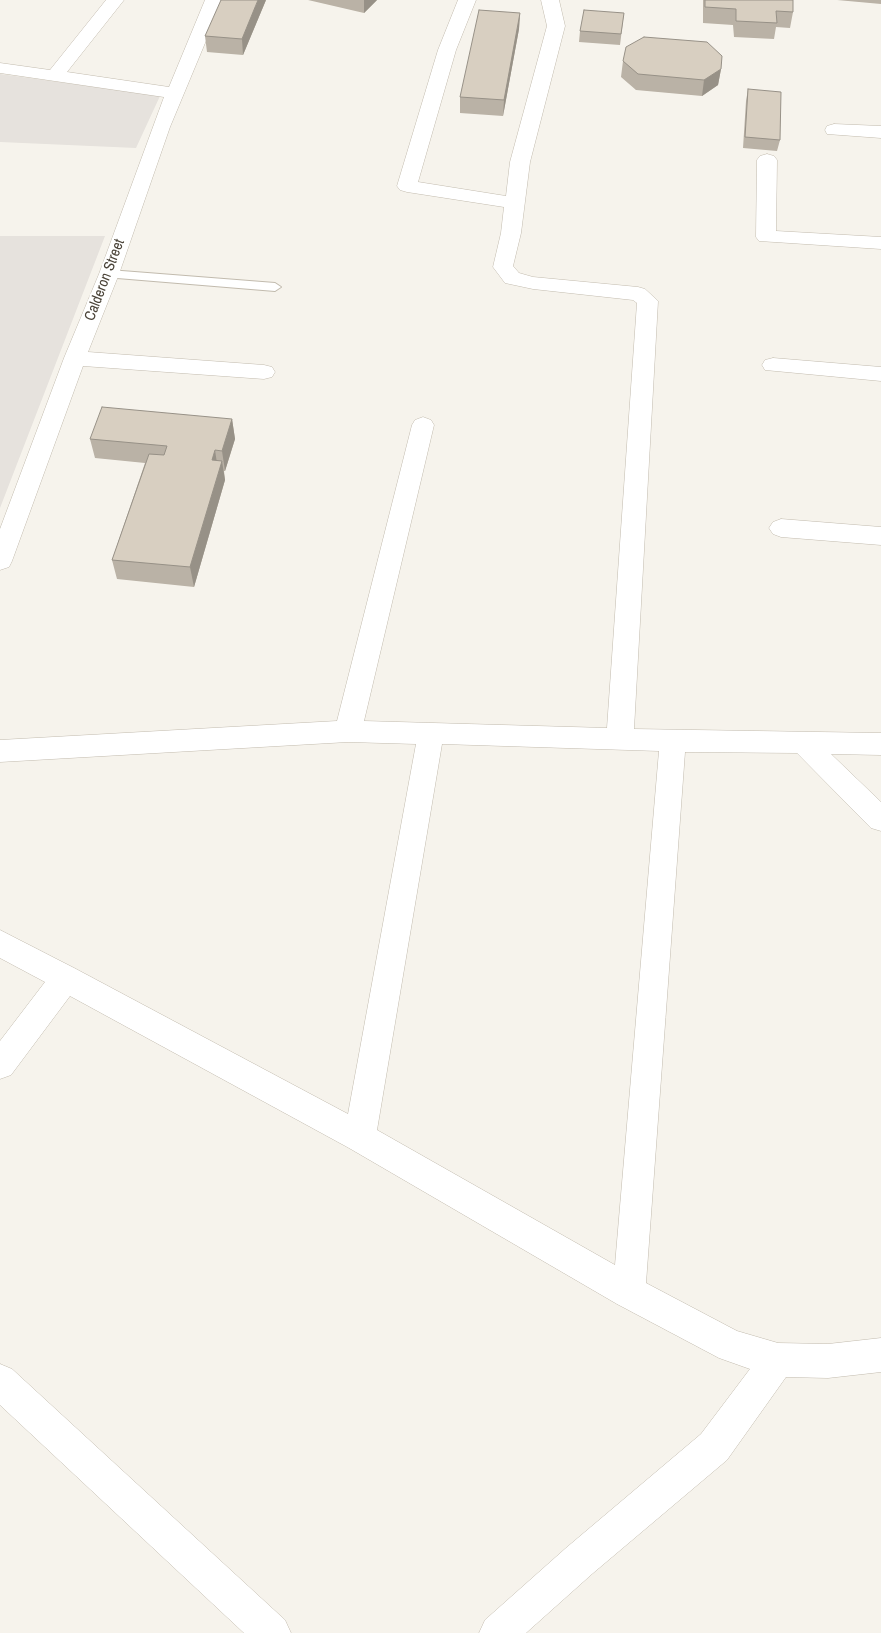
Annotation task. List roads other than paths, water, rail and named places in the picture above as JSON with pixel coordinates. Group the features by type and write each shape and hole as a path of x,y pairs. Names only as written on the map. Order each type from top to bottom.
{"street":[{"path":"56,75 114,0"},
{"name":"Calderon Street","path":"0,561 75,358 109,274 161,127 214,0"},
{"path":"467,0 447,50 407,186 514,203"},
{"path":"550,0 556,26 520,162 511,233 503,267 512,278 533,284 638,294 648,301 620,739"},
{"path":"0,68 176,93"},
{"path":"834,130 881,132"},
{"path":"767,160 766,237 881,243"},
{"path":"75,358 264,372"},
{"path":"773,365 881,374"},
{"path":"348,731 424,425"},
{"path":"780,528 881,536"},
{"path":"0,751 348,731 673,741 881,744"},
{"path":"360,1136 431,733"},
{"path":"629,1292 673,741"},
{"path":"803,743 881,820"},
{"path":"0,943 360,1136 629,1292 731,1346 778,1360 828,1361 881,1355"},
{"path":"0,1065 66,978"},
{"path":"498,1633 579,1561 714,1447 778,1360"},
{"path":"0,1381 272,1633"}],"lane":[{"path":"109,274 274,287"}]}
